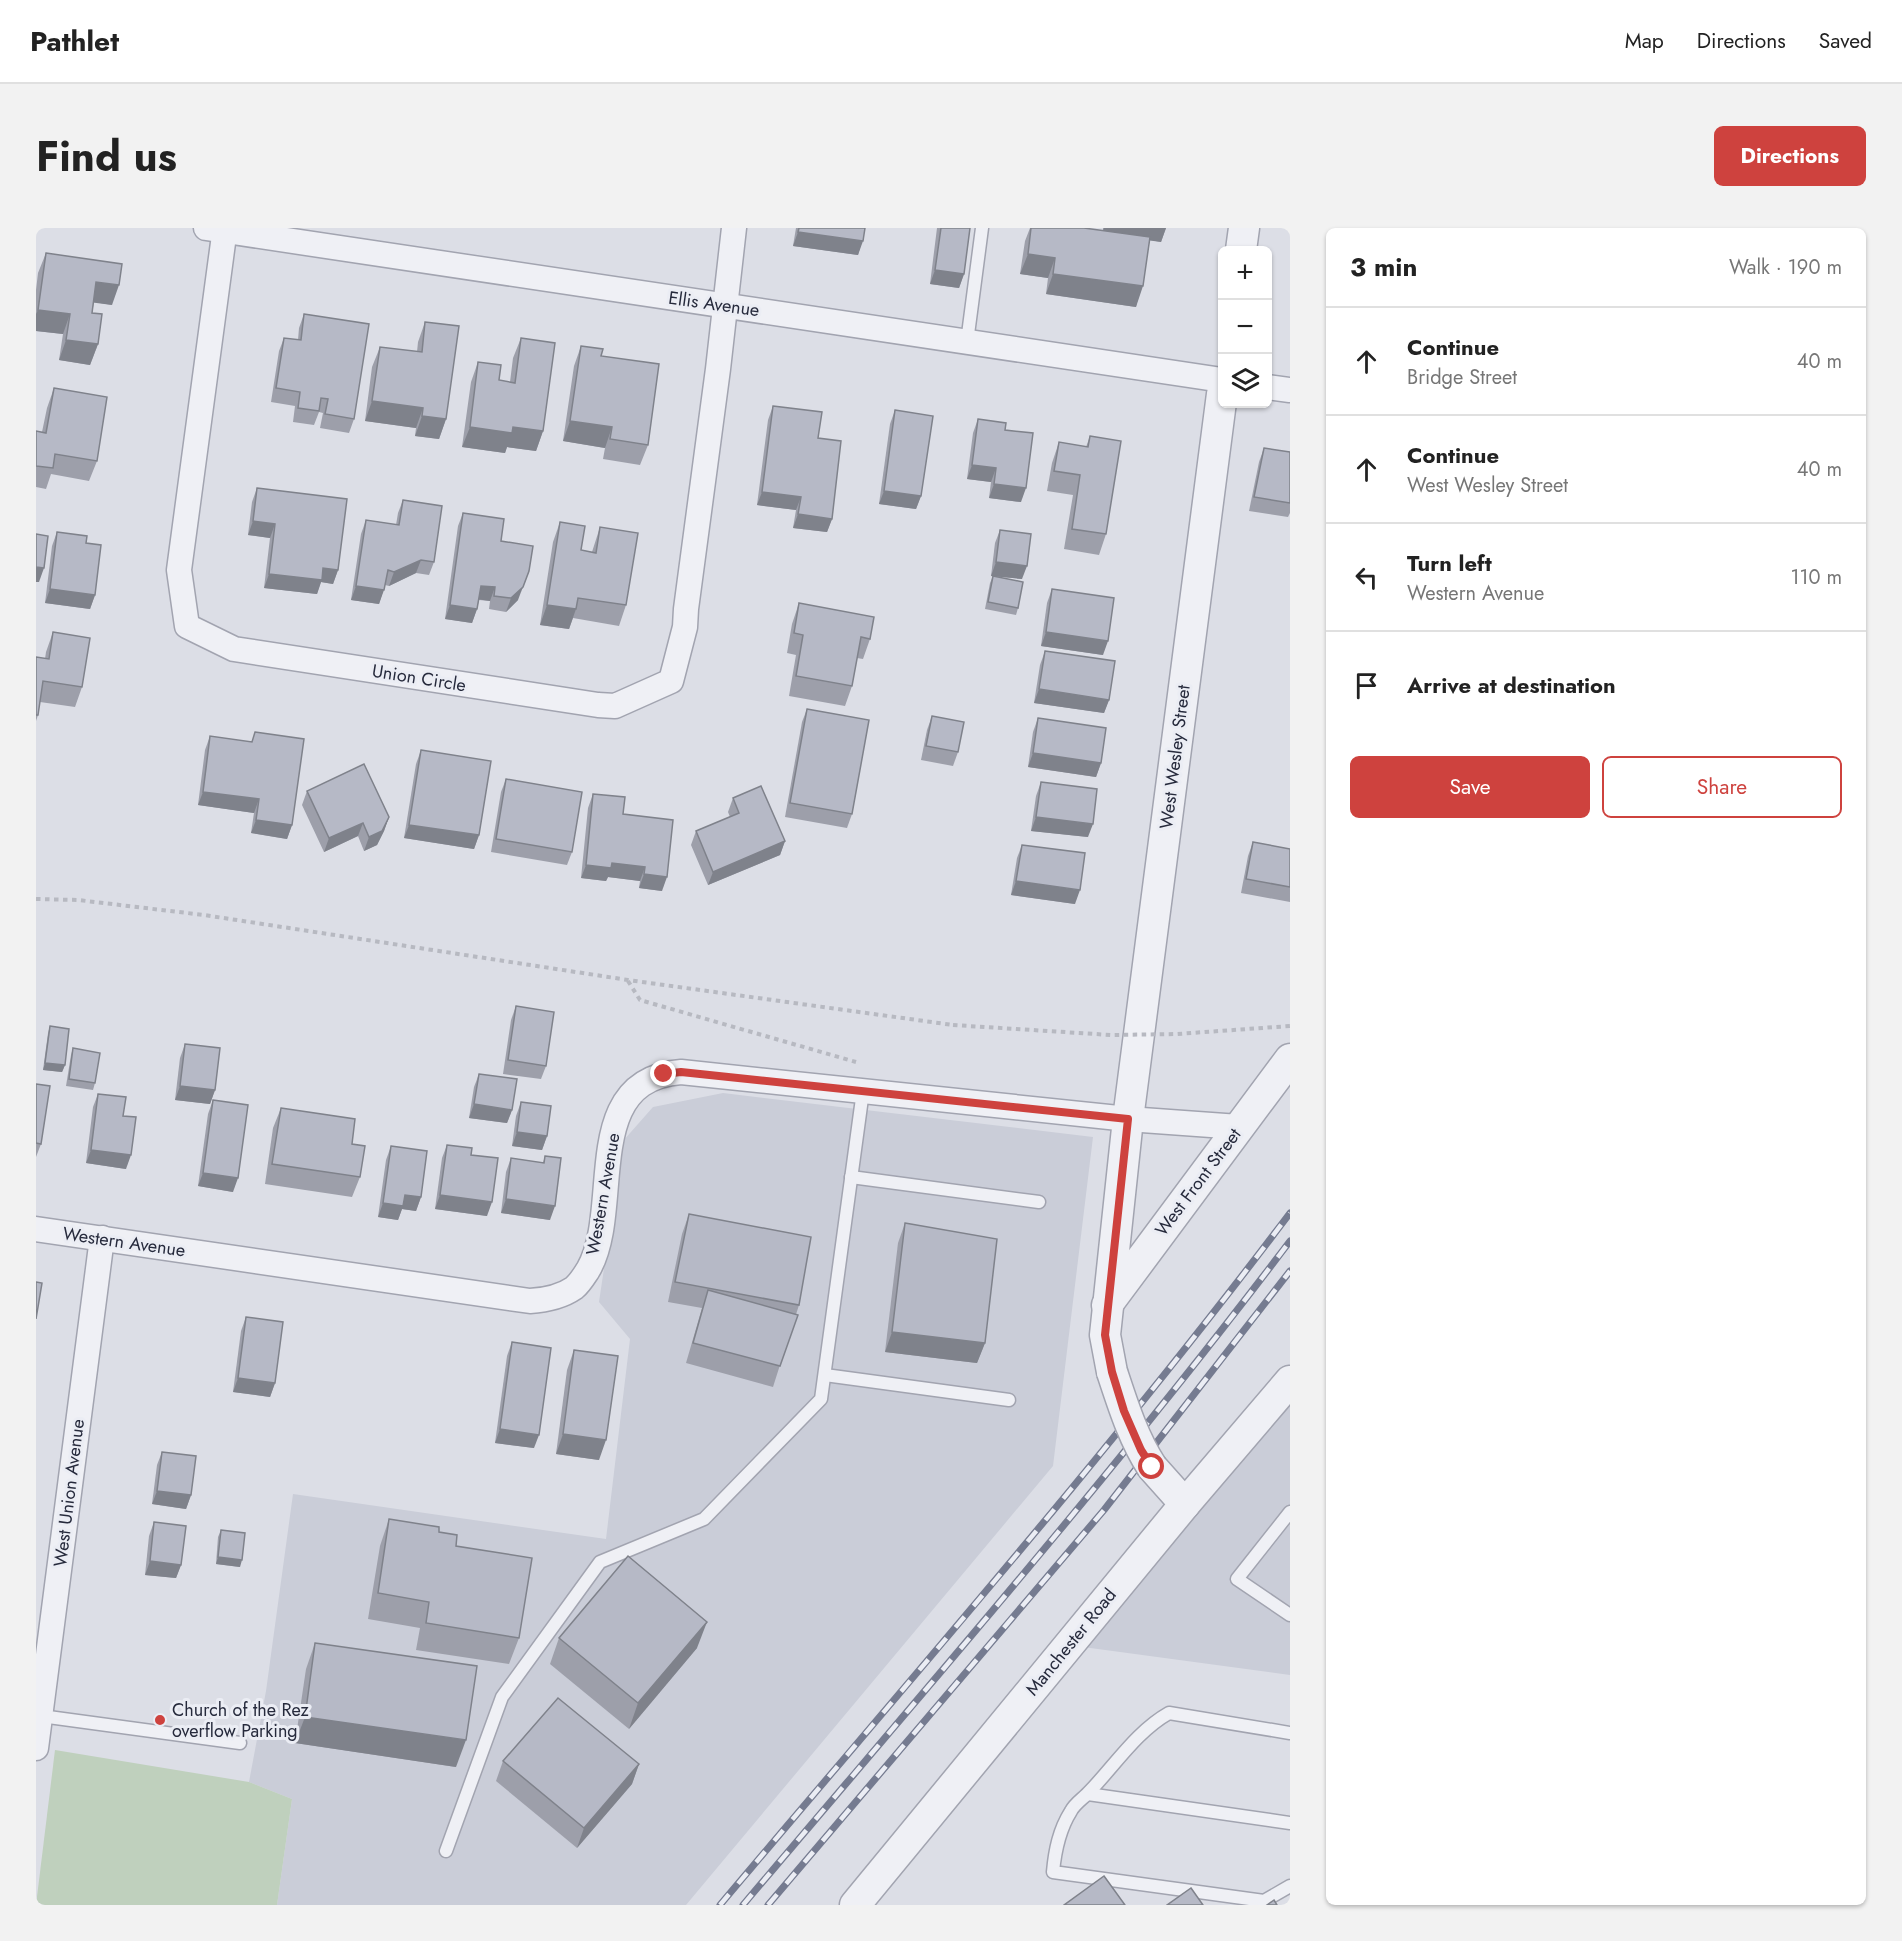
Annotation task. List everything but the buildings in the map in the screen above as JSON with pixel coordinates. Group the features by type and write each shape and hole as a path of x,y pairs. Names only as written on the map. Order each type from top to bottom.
{"street":[{"path":"724,306 734,228"},
{"path":"1242,246 1244,228"},
{"name":"Ellis Avenue","path":"218,229 1218,379"},
{"name":"Union Circle","path":"218,229 179,570 186,626 234,649 598,705 615,706 671,681 685,627 724,306"},
{"path":"1272,388 1290,390"},
{"name":"West Wesley Street","path":"1185,1504 1152,1467 1141,1450 1124,1411 1112,1372 1105,1335 1128,1119 1220,408"},
{"name":"West Front Street","path":"1107,1305 1290,1059"},
{"name":"Western Avenue","path":"36,1229 530,1301 547,1300 575,1287 593,1261 598,1243 610,1144 617,1120 624,1103 634,1091 648,1080 664,1074 681,1072 1128,1119"},
{"path":"1128,1119 1239,1127"},
{"name":"West Union Avenue","path":"36,1748 41,1716 41,1674 102,1238"},
{"name":"Manchester Road","path":"855,1905 1185,1504 1290,1381"}],"lane":[{"path":"967,342 982,228"},
{"path":"446,1851 502,1697 600,1562 704,1519 821,1399 863,1091"},
{"path":"851,1177 1039,1202"},
{"path":"825,1376 1009,1400"},
{"path":"1290,1512 1237,1579 1290,1615"},
{"path":"1290,1733 1169,1713 1153,1722 1088,1794 1072,1808 1059,1836 1054,1855 1053,1872 1264,1901 1290,1886"},
{"path":"41,1716 240,1743"},
{"path":"1088,1794 1290,1823"}],"path":[{"path":"36,899 78,900 204,915 627,980 953,1025 1111,1035 1177,1034 1290,1026"},
{"path":"627,980 639,1000 857,1062"}],"shaded area":[{"path":"723,1093 1093,1137 1053,1466 686,1905 277,1905 292,1799 249,1782 266,1691 293,1494 606,1539 630,1339 599,1302 623,1141 653,1107"},
{"path":"1290,1398 1290,1675 1083,1647"}],"green space":[{"path":"55,1750 249,1782 292,1799 277,1905 36,1905"}],"railway":[{"path":"720,1905 1081,1477 1222,1302 1290,1213"},
{"path":"743,1905 1090,1494 1158,1411 1290,1241"},
{"path":"768,1905 1104,1510 1290,1271"}],"place":[{"name":"Church of the Rez overflow Parking","path":"160,1720"}],"route":[{"path":"664,1074 681,1072 1128,1119 1105,1335 1112,1372 1124,1411 1141,1450 1152,1467"}]}
